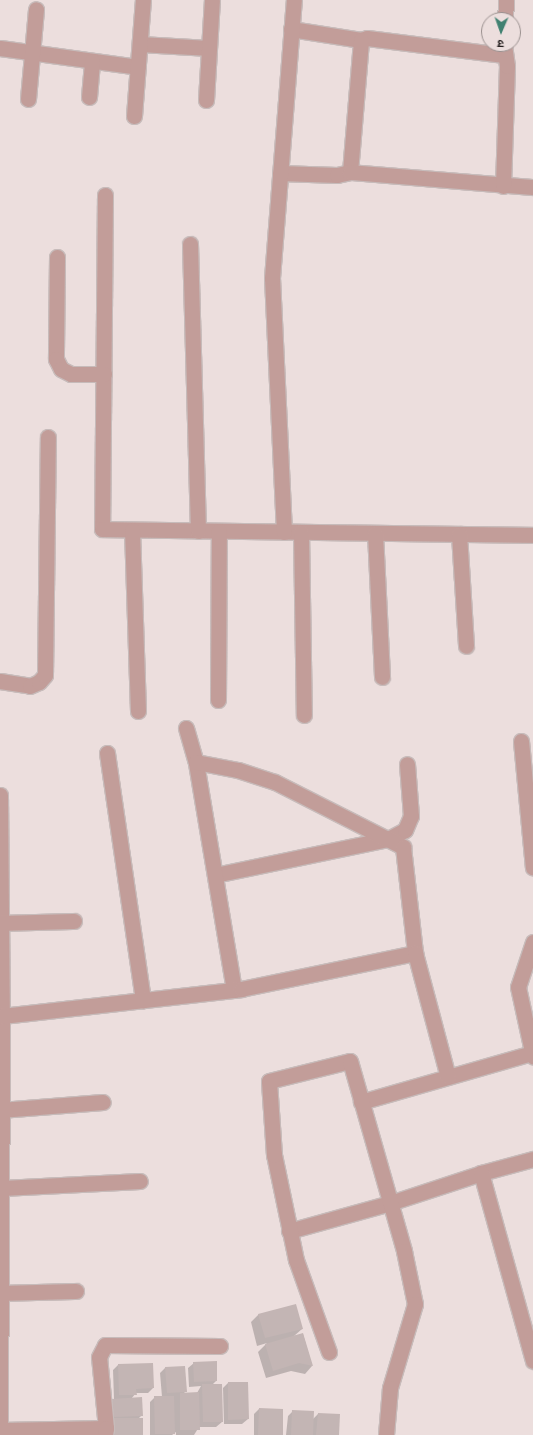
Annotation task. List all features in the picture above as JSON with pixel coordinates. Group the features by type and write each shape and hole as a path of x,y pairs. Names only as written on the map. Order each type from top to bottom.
{"street":[{"path":"134,116 143,0"},
{"path":"206,100 212,0"},
{"path":"284,532 272,278 294,0"},
{"path":"505,12 506,0"},
{"path":"28,99 36,9"},
{"path":"291,29 361,40 368,38 481,47"},
{"path":"350,172 361,40"},
{"path":"140,44 209,48"},
{"path":"0,48 138,66"},
{"path":"503,186 507,66 505,52"},
{"path":"89,97 92,61"},
{"path":"280,173 336,175 350,172 503,186 533,187"},
{"path":"105,195 102,530 533,535"},
{"path":"190,244 198,531"},
{"path":"57,258 56,358 61,369 71,374 104,374"},
{"path":"0,681 30,686 39,682 45,675 48,437"},
{"path":"132,530 138,711"},
{"path":"218,700 219,531"},
{"path":"301,532 304,716"},
{"path":"374,533 382,677"},
{"path":"459,534 466,646"},
{"path":"186,728 196,762 234,990"},
{"path":"521,741 533,867"},
{"path":"107,753 143,1000"},
{"path":"196,762 238,770 275,782 403,847 416,953 448,1077"},
{"path":"215,874 388,839 405,830 411,816 407,764"},
{"path":"0,795 2,1016 0,1110 2,1188 0,1435"},
{"path":"1,923 74,921"},
{"path":"361,1102 533,1055 518,987 533,942"},
{"path":"2,1016 234,990 416,953"},
{"path":"330,1352 296,1260 289,1231 274,1155 269,1080 350,1061 404,1251 415,1304 390,1388 386,1435"},
{"path":"0,1110 103,1102"},
{"path":"289,1231 390,1203 481,1173 533,1159"},
{"path":"481,1173 532,1356"},
{"path":"2,1188 140,1181"},
{"path":"2,1293 76,1291"},
{"path":"0,1430 105,1431 99,1357 105,1345 220,1346"}],"building":[{"path":"296,1304 303,1329 265,1338 258,1314"},
{"path":"303,1333 313,1366 299,1363 273,1371 265,1344"},
{"path":"217,1361 217,1381 194,1382 193,1362"},
{"path":"153,1363 154,1388 136,1389 137,1395 119,1395 118,1364"},
{"path":"185,1366 187,1392 167,1393 165,1367"},
{"path":"228,1382 248,1382 249,1419 228,1420"},
{"path":"202,1384 222,1384 223,1422 203,1422"},
{"path":"199,1392 200,1430 180,1430 180,1393"},
{"path":"154,1396 174,1396 175,1434 155,1434"},
{"path":"142,1397 143,1416 113,1417 112,1399"},
{"path":"259,1408 283,1409 283,1435 258,1435"},
{"path":"292,1410 314,1411 313,1435 291,1435"},
{"path":"318,1413 340,1414 339,1435 316,1435"},
{"path":"114,1418 143,1418 143,1435 115,1435"}]}
